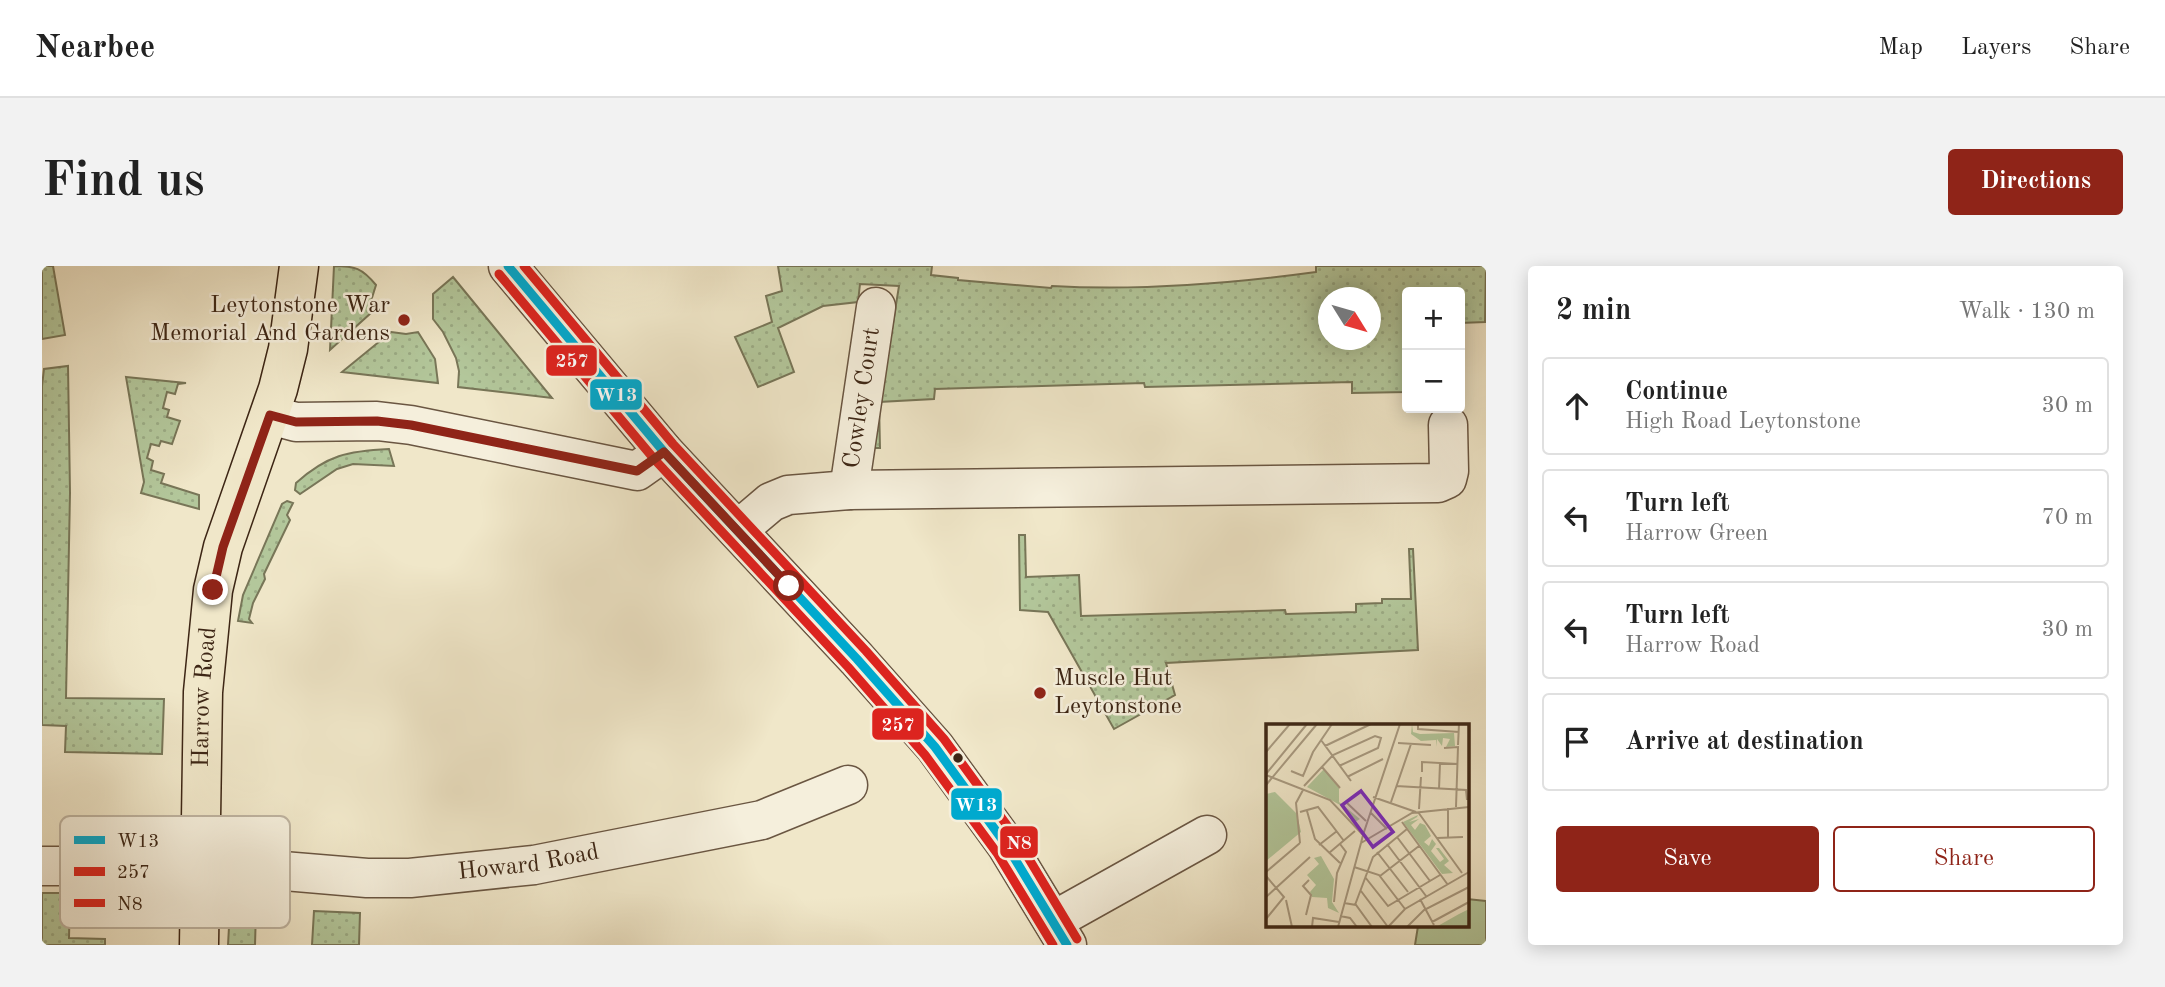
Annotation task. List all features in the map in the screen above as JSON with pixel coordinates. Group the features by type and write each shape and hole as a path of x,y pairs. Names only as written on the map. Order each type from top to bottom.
{"main road":[{"name":"Harrow Road","path":"202,816 203,704 213,590 223,547 270,415 288,349 299,266"}],"street":[{"path":"508,266 664,452 935,747 1007,846 1060,933 1207,835"},
{"name":"Cowley Court","path":"849,490 876,307"},
{"path":"270,415 296,422 377,421 411,425 637,471 664,452"},
{"path":"738,530 771,502 788,495 849,490 1438,483 1447,479 1449,471 1448,425"},
{"name":"Howard Road","path":"290,872 367,878 410,878 534,865 762,820 848,785"},
{"path":"42,866 60,866"}],"green space":[{"path":"42,266 53,266 65,335 42,339"},
{"path":"334,266 358,269 376,285 371,301 372,312 330,350"},
{"path":"778,266 932,266 931,275 958,280 1051,288 1118,288 1250,280 1316,272 1316,266 1486,266 1485,322 1465,323 1465,287 1402,287 1402,392 1352,393 1352,382 1145,387 1144,383 935,389 934,399 879,402 880,448 872,448 876,374 886,367 899,286 860,284 858,302 823,306 778,328 794,372 758,387 735,337 772,322 766,296 782,291"},
{"path":"453,277 552,398 458,387 456,358 433,319 433,294"},
{"path":"391,332 418,332 435,359 438,383 342,372"},
{"path":"68,366 70,493 66,698 164,699 162,754 65,752 66,726 42,725 42,386 44,369"},
{"path":"126,377 186,383 178,384 175,394 167,392 163,408 169,410 167,417 180,421 172,444 161,441 159,446 151,444 147,458 153,461 151,470 164,474 161,483 199,495 199,509 141,493 144,482"},
{"path":"389,449 394,466 353,464 337,469 300,494 295,490 296,483 328,460 350,453"},
{"path":"287,501 293,503 287,515 290,520 253,603 249,619 252,623 238,621 243,595 282,504"},
{"path":"1019,535 1025,535 1026,577 1079,575 1081,616 1285,610 1286,614 1356,612 1356,604 1382,603 1382,599 1411,599 1409,549 1413,549 1418,650 1166,663 1175,695 1114,729 1048,612 1020,610"},
{"path":"42,893 60,893 60,928 69,928 69,938 105,939 105,945 42,945"},
{"path":"1468,899 1486,901 1486,945 1415,945 1418,928 1468,928"},
{"path":"314,911 360,913 359,945 312,945"},
{"path":"229,928 255,928 255,945 228,945"}],"transit line":[{"name":"W13","path":"508,266 664,452 935,747 1007,846 1067,945"},
{"name":"N8","path":"524,266 673,444 944,739 1017,839 1077,939"},
{"name":"257","path":"499,274 655,460 848,667 925,755 997,853 1053,945"}],"place":[{"name":"Leytonstone War Memorial And Gardens","path":"404,320"},
{"name":"Muscle Hut Leytonstone","path":"1040,693"}],"route":[{"path":"213,590 223,547 270,415 296,422 377,421 411,425 637,471 664,452 789,586"}]}
